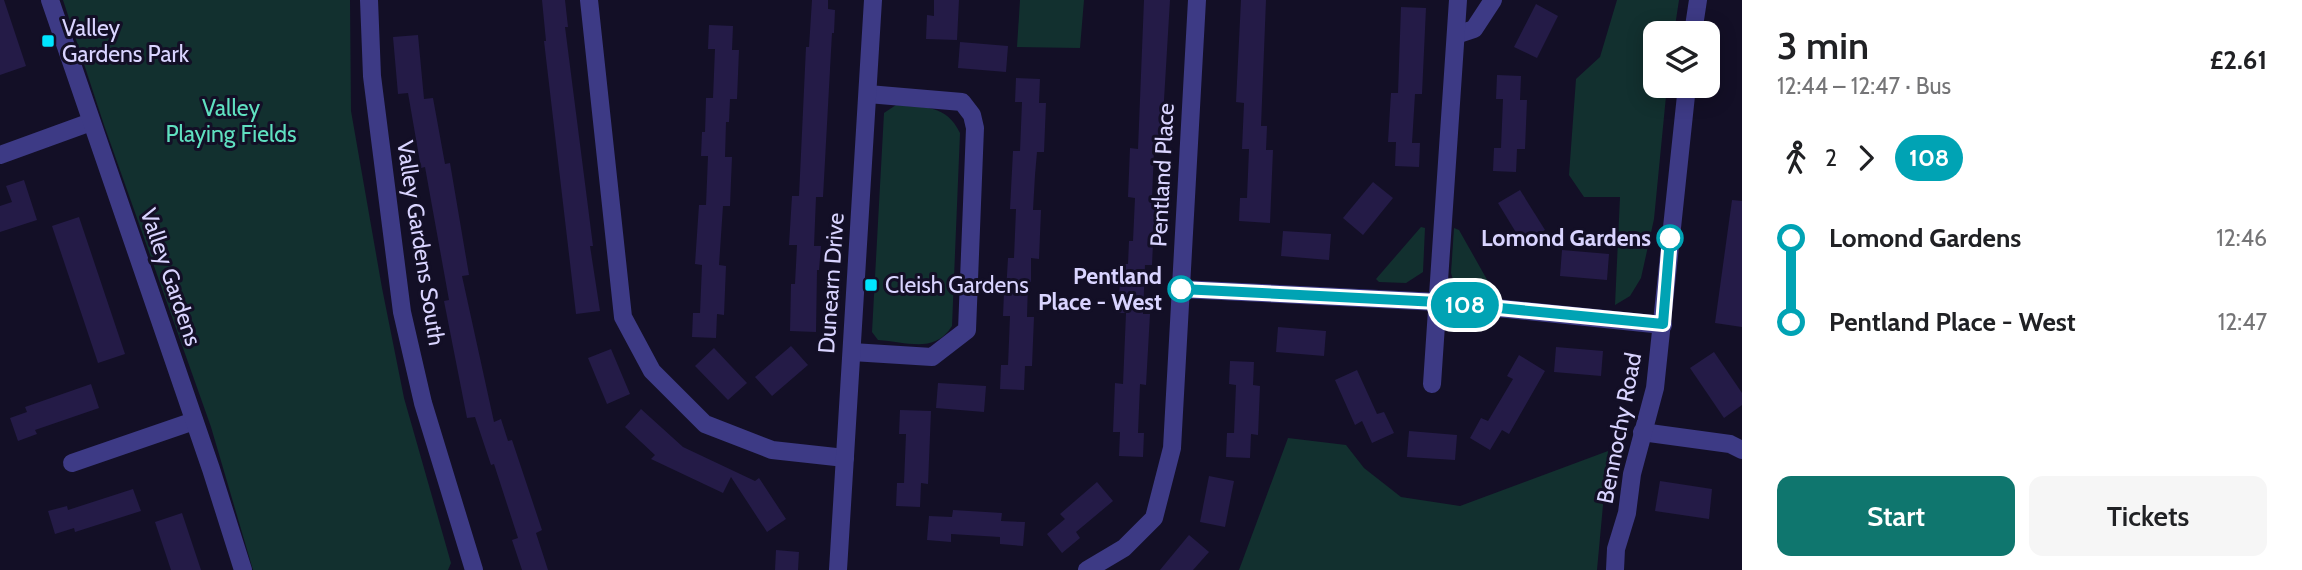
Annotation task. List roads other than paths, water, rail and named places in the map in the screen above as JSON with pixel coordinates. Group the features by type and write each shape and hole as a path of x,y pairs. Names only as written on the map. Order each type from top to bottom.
{"street":[{"name":"Valley Gardens","path":"50,0 243,570"},
{"name":"Valley Gardens South","path":"369,0 372,76 402,312 424,403 474,570"},
{"path":"589,0 623,317 628,330 652,372 705,424 772,450 845,458"},
{"name":"Dunearn Drive","path":"838,570 873,0"},
{"name":"Pentland Place","path":"1087,570 1124,548 1154,518 1172,448 1197,0"},
{"path":"1432,384 1458,0"},
{"path":"1456,35 1474,29 1493,0"},
{"path":"1695,21 1698,0"},
{"path":"852,352 932,357 967,330 975,128 972,115 962,102 868,94"},
{"name":"Bennochy Road","path":"1615,570 1616,550 1627,513 1632,474 1655,388 1686,98"},
{"path":"0,155 91,122"},
{"path":"1181,289 1438,302 1663,324"},
{"path":"72,463 194,421"},
{"path":"1642,432 1730,444 1742,450"}],"place":[{"name":"Valley Gardens Park","path":"48,41"},
{"name":"Lomond Gardens","path":"1670,238"},
{"name":"Cleish Gardens","path":"871,285"},
{"name":"Pentland Place - West","path":"1181,289"}],"park label":[{"name":"Valley Playing Fields","path":"231,121"}]}
